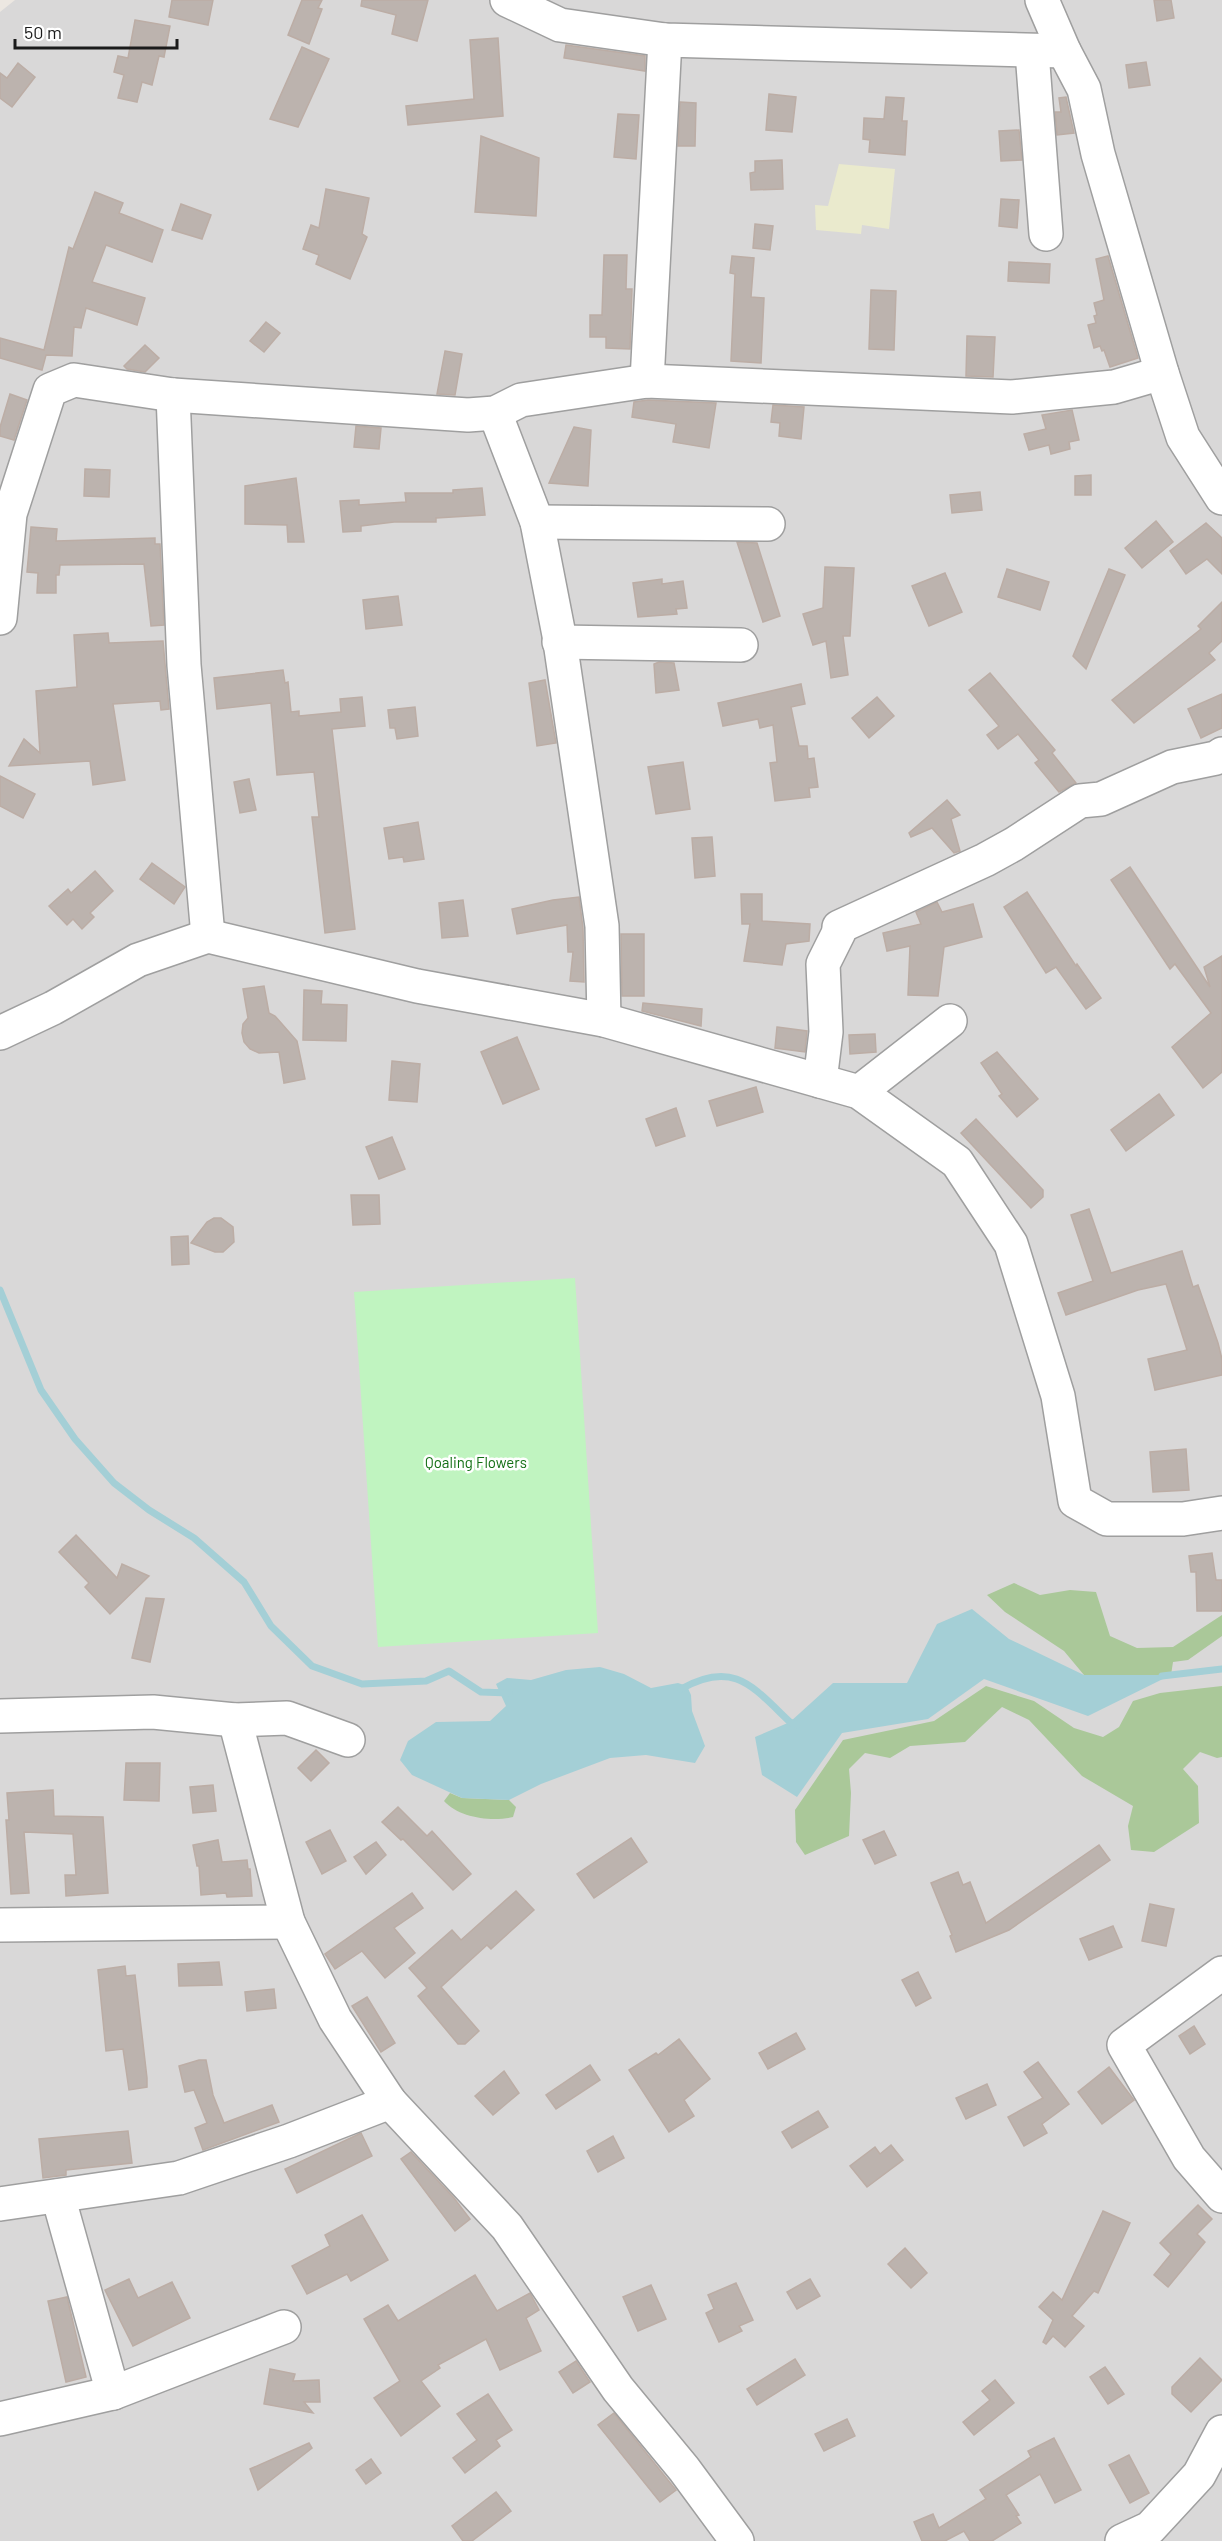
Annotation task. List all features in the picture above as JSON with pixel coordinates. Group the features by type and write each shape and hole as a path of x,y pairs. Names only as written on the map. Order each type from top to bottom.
{"street":[{"path":"507,0 560,25 665,40 998,47 1032,52 1064,51"},
{"path":"1042,0 1064,51 1084,89 1098,154 1183,437 1222,498"},
{"path":"647,381 665,40"},
{"path":"1032,52 1046,234"},
{"path":"0,618 10,514 50,390 74,380 173,394 468,415 495,413 521,400 647,381 1012,398 1114,387 1162,373"},
{"path":"173,394 184,665 208,936"},
{"path":"495,413 537,522 559,642 603,926 604,1020"},
{"path":"537,522 768,524"},
{"path":"559,642 741,645"},
{"path":"820,1081 826,1032 823,963 839,929 985,860 1080,801 1101,800 1172,767 1216,758 1222,754"},
{"path":"0,1033 53,1008 138,960 208,936 417,986 604,1020 859,1092 957,1162 1011,1244 1058,1396 1075,1501 1107,1519 1183,1519 1222,1513"},
{"path":"859,1092 950,1021"},
{"path":"0,1716 153,1712 236,1720 287,1718 348,1740"},
{"path":"236,1720 288,1922 335,2019 390,2102 507,2227 618,2389 684,2469 729,2539"},
{"path":"0,1925 288,1922"},
{"path":"1222,1973 1124,2045 1189,2158 1222,2196"},
{"path":"0,2204 179,2178 289,2141 390,2102"},
{"path":"58,2196 113,2393"},
{"path":"0,2419 113,2393 284,2326"},
{"path":"1122,2541 1150,2528 1199,2475 1222,2432"}],"shaded area":[{"path":"15,0 1222,0 1222,2541 0,2541 0,12"}],"green space":[{"path":"839,164 895,169 889,229 862,225 861,234 816,230 815,205 828,206"},
{"name":"Qoaling Flowers","path":"575,1278 598,1633 378,1647 354,1292"},
{"path":"1014,1583 1040,1595 1070,1590 1096,1592 1110,1636 1137,1648 1173,1647 1222,1615 1222,1636 1188,1660 1173,1662 1171,1675 1084,1675 1064,1651 1005,1612 987,1595"},
{"path":"986,1686 1034,1701 1074,1728 1103,1737 1119,1727 1133,1701 1160,1693 1222,1686 1222,1757 1217,1758 1200,1752 1183,1769 1198,1786 1199,1823 1154,1852 1131,1850 1128,1826 1133,1806 1082,1776 1029,1720 1002,1707 965,1742 910,1746 890,1758 865,1753 849,1769 851,1793 849,1836 805,1855 796,1842 795,1810 843,1740 934,1721"},
{"path":"450,1793 462,1798 509,1800 516,1807 513,1817 486,1819 476,1817 450,1807 444,1801"}],"water":[{"path":"972,1609 1009,1639 1084,1675 1171,1675 1088,1716 984,1679 928,1719 842,1733 797,1797 762,1775 755,1737 790,1722 833,1683 907,1683 937,1624"},
{"path":"600,1667 624,1674 651,1688 678,1683 687,1686 691,1695 692,1711 705,1746 695,1763 646,1755 610,1758 541,1784 509,1800 462,1798 412,1775 400,1760 408,1741 436,1722 490,1721 506,1706 496,1684 507,1678 531,1680 566,1670"}],"building":[{"path":"172,0 213,0 208,25 169,17"},
{"path":"302,0 322,0 318,8 322,9 309,44 288,35"},
{"path":"362,0 428,0 417,41 392,34 396,15 361,6"},
{"path":"1154,0 1171,0 1174,18 1157,21"},
{"path":"135,20 170,26 164,57 159,56 152,85 142,82 137,102 118,98 124,75 114,72 118,56 128,58"},
{"path":"498,38 503,116 408,125 406,106 474,99 470,40"},
{"path":"566,45 645,56 645,71 564,58"},
{"path":"302,47 329,59 298,127 270,119"},
{"path":"1146,62 1150,85 1129,88 1126,65"},
{"path":"18,63 35,77 12,107 0,98 0,73 7,78"},
{"path":"769,94 796,97 792,132 766,130"},
{"path":"886,97 904,98 902,121 907,121 905,155 869,152 870,140 863,139 864,118 884,119"},
{"path":"1066,97 1074,133 1057,135 1055,112 1061,112 1059,98"},
{"path":"680,102 696,103 695,146 678,146"},
{"path":"618,114 639,115 636,159 614,157"},
{"path":"1019,130 1022,160 1001,161 999,131"},
{"path":"481,136 539,158 536,216 475,212"},
{"path":"782,160 783,189 751,190 750,173 755,172 755,161"},
{"path":"326,189 369,198 362,234 367,237 350,279 316,264 319,255 303,249 311,225 319,228"},
{"path":"95,192 123,203 119,213 163,230 152,262 106,245 92,282 145,298 137,325 86,308 81,328 74,327 72,356 46,355 42,370 0,358 0,338 44,350 69,247 73,249"},
{"path":"1001,199 1019,200 1017,228 999,226"},
{"path":"181,204 211,215 202,239 172,230"},
{"path":"755,224 773,226 770,250 753,248"},
{"path":"604,255 627,255 626,289 632,289 630,349 606,348 606,337 590,337 590,315 602,315"},
{"path":"732,256 754,258 751,297 764,298 761,363 731,361 735,274 730,273"},
{"path":"1108,256 1138,358 1110,367 1104,350 1102,351 1100,346 1094,348 1088,325 1096,323 1094,303 1104,300 1096,259"},
{"path":"1009,262 1050,264 1049,283 1008,281"},
{"path":"871,290 896,291 894,350 869,349"},
{"path":"266,322 280,333 264,352 250,341"},
{"path":"967,336 995,337 993,377 966,376"},
{"path":"145,345 159,358 145,372 127,369 124,366"},
{"path":"445,351 462,354 455,395 437,394"},
{"path":"10,394 27,400 14,440 0,436 0,427"},
{"path":"648,400 716,403 709,448 673,442 676,424 632,417 634,402"},
{"path":"773,405 804,407 801,439 779,436 780,423 771,422"},
{"path":"1072,410 1079,440 1069,442 1070,449 1051,454 1049,445 1029,450 1024,434 1046,429 1042,415"},
{"path":"356,426 381,428 379,449 354,447"},
{"path":"574,427 591,430 588,486 549,483"},
{"path":"85,469 110,470 109,497 84,496"},
{"path":"1091,475 1091,495 1075,495 1075,476"},
{"path":"296,478 304,542 288,542 287,525 245,524 245,486"},
{"path":"482,488 485,515 436,518 436,522 394,522 361,526 361,531 343,532 340,501 359,500 359,505 406,502 405,493 453,493 453,490"},
{"path":"980,492 982,510 952,513 950,495"},
{"path":"1156,521 1173,542 1142,568 1125,548"},
{"path":"1206,523 1222,538 1222,574 1207,559 1186,574 1170,551"},
{"path":"31,527 57,529 56,541 155,538 155,544 160,544 164,625 151,626 144,564 60,565 59,575 56,575 56,593 37,593 38,573 27,572"},
{"path":"737,542 757,543 780,616 763,622"},
{"path":"825,567 854,568 850,636 843,636 848,675 831,678 826,641 813,645 803,614 823,608"},
{"path":"1007,569 1049,582 1040,610 998,597"},
{"path":"1109,569 1125,575 1086,669 1073,656"},
{"path":"945,573 962,612 929,626 912,586"},
{"path":"662,579 662,584 683,581 687,608 676,609 677,614 638,617 633,583"},
{"path":"398,596 402,625 366,629 363,600"},
{"path":"1222,602 1222,641 1209,653 1215,660 1134,723 1112,700 1201,629 1198,626"},
{"path":"108,633 109,643 163,641 169,709 161,710 160,701 113,704 125,780 93,785 90,761 9,766 24,739 40,753 36,691 77,687 74,635"},
{"path":"674,663 679,690 656,693 654,664"},
{"path":"283,670 285,683 288,682 291,712 299,711 299,716 341,712 340,699 362,697 365,726 332,729 355,929 325,933 312,817 319,817 314,772 277,775 271,703 217,709 214,678"},
{"path":"990,673 1055,750 1052,753 1076,783 1059,792 1035,763 1039,760 1018,734 998,749 987,735 999,726 969,690"},
{"path":"545,680 556,743 537,746 529,683"},
{"path":"801,684 805,704 791,707 799,746 807,746 808,759 814,758 818,787 809,788 810,797 775,801 770,763 777,762 773,725 760,728 758,719 723,726 718,703"},
{"path":"1222,694 1222,728 1201,738 1188,709"},
{"path":"877,697 894,716 869,738 852,718"},
{"path":"415,707 418,736 397,739 395,728 390,728 388,710"},
{"path":"683,762 690,809 656,814 648,767"},
{"path":"0,776 35,794 23,818 0,806"},
{"path":"249,779 256,810 240,813 234,782"},
{"path":"947,800 960,815 951,819 960,851 954,853 932,828 911,837 909,833"},
{"path":"418,822 424,859 404,862 403,857 389,859 384,828"},
{"path":"712,837 715,876 695,878 692,838"},
{"path":"152,863 185,887 174,904 140,879"},
{"path":"1130,867 1210,987 1204,967 1222,956 1222,1072 1203,1088 1172,1047 1211,1013 1175,964 1170,969 1111,880"},
{"path":"95,871 113,891 90,913 94,917 82,929 73,919 67,925 49,906 68,889 71,893"},
{"path":"1027,892 1076,966 1077,964 1101,998 1086,1009 1056,967 1046,973 1004,907"},
{"path":"741,894 762,894 762,921 810,924 809,941 786,944 782,965 744,961 750,924 742,924"},
{"path":"579,897 583,928 584,982 570,981 573,952 568,952 567,925 517,934 512,909"},
{"path":"463,900 468,936 442,938 439,903"},
{"path":"937,902 942,912 973,904 982,937 944,947 938,996 908,995 910,946 887,951 883,933 921,924 916,912"},
{"path":"621,934 644,934 644,996 622,996"},
{"path":"264,986 269,1013 275,1016 297,1041 305,1079 284,1083 279,1052 259,1053 250,1049 244,1042 243,1024 248,1018 243,989"},
{"path":"304,990 322,991 321,1004 347,1005 346,1041 303,1040"},
{"path":"643,1003 702,1009 701,1026 642,1011"},
{"path":"777,1027 807,1031 805,1052 775,1048"},
{"path":"875,1034 876,1052 850,1054 849,1035"},
{"path":"517,1037 539,1089 503,1104 481,1052"},
{"path":"997,1052 1038,1099 1017,1117 999,1096 1002,1094 981,1063"},
{"path":"392,1061 420,1064 417,1102 389,1100"},
{"path":"756,1087 763,1112 717,1126 709,1101"},
{"path":"1159,1094 1174,1115 1126,1151 1111,1130"},
{"path":"676,1108 685,1136 656,1146 646,1119"},
{"path":"976,1119 1043,1190 1043,1197 1031,1208 961,1133"},
{"path":"392,1137 405,1169 379,1179 366,1147"},
{"path":"351,1195 379,1195 380,1224 353,1225"},
{"path":"1089,1209 1111,1273 1182,1251 1193,1287 1198,1285 1218,1343 1222,1359 1222,1375 1155,1390 1148,1359 1187,1350 1166,1284 1138,1290 1066,1315 1058,1293 1093,1281 1071,1215"},
{"path":"214,1218 221,1218 233,1227 234,1242 223,1252 215,1252 191,1243 207,1222"},
{"path":"188,1236 189,1264 172,1265 171,1237"},
{"path":"1186,1449 1189,1490 1153,1492 1150,1452"},
{"path":"76,1535 117,1578 122,1564 149,1576 110,1614 85,1587 89,1583 59,1552"},
{"path":"1212,1553 1216,1580 1222,1580 1222,1611 1197,1611 1196,1572 1191,1572 1189,1556"},
{"path":"146,1598 164,1599 150,1662 132,1658"},
{"path":"316,1750 329,1763 311,1781 298,1768"},
{"path":"126,1763 160,1763 159,1801 124,1800"},
{"path":"213,1785 216,1811 193,1813 190,1787"},
{"path":"53,1790 54,1816 103,1817 108,1893 66,1896 65,1875 76,1875 73,1834 24,1832 29,1893 11,1894 6,1820 9,1820 7,1793"},
{"path":"398,1807 427,1836 432,1831 471,1874 453,1890 403,1839 401,1840 382,1822"},
{"path":"330,1830 346,1861 322,1874 306,1842"},
{"path":"884,1831 896,1855 875,1864 863,1840"},
{"path":"631,1838 647,1862 594,1898 577,1874"},
{"path":"218,1840 222,1862 247,1860 252,1896 227,1897 226,1893 201,1895 199,1866 197,1866 193,1845"},
{"path":"376,1842 386,1855 366,1874 354,1857"},
{"path":"1099,1845 1110,1860 1009,1930 956,1952 950,1936 952,1935 931,1883 958,1872 963,1885 970,1882 986,1923"},
{"path":"516,1891 534,1910 491,1949 487,1945 441,1987 479,2031 465,2044 458,2044 418,1996 427,1988 409,1968 452,1930 461,1940"},
{"path":"412,1893 423,1908 394,1928 415,1953 385,1978 362,1951 335,1969 325,1954"},
{"path":"1150,1904 1174,1909 1166,1946 1142,1941"},
{"path":"1113,1926 1122,1947 1089,1960 1080,1939"},
{"path":"219,1962 222,1985 179,1986 178,1964"},
{"path":"125,1966 126,1976 135,1975 147,2078 147,2087 129,2090 123,2049 106,2051 98,1970"},
{"path":"918,1972 931,1998 916,2006 902,1980"},
{"path":"274,1989 276,2008 247,2011 245,1992"},
{"path":"367,1997 395,2043 381,2052 352,2006"},
{"path":"1194,2026 1205,2044 1190,2054 1179,2036"},
{"path":"796,2033 805,2049 768,2069 759,2053"},
{"path":"679,2039 710,2079 684,2100 694,2116 669,2132 629,2070 656,2053 658,2055"},
{"path":"206,2060 213,2095 224,2123 272,2105 279,2122 203,2150 195,2128 207,2123 194,2090 185,2092 179,2066"},
{"path":"1038,2062 1069,2104 1042,2124 1047,2133 1024,2146 1008,2117 1043,2098 1024,2072"},
{"path":"590,2065 600,2080 556,2109 546,2095"},
{"path":"1109,2067 1134,2100 1102,2124 1078,2092"},
{"path":"504,2071 519,2093 493,2115 475,2096"},
{"path":"987,2084 996,2105 966,2119 956,2098"},
{"path":"818,2111 828,2127 792,2148 782,2132"},
{"path":"128,2131 132,2163 66,2170 66,2175 43,2178 39,2139"},
{"path":"361,2133 372,2156 297,2193 285,2169"},
{"path":"613,2136 624,2158 598,2172 587,2151"},
{"path":"891,2145 903,2160 867,2187 850,2166 875,2147 880,2154"},
{"path":"411,2152 454,2198 470,2219 455,2231 401,2159"},
{"path":"1198,2205 1212,2219 1197,2234 1205,2242 1168,2287 1154,2275 1171,2254 1160,2243"},
{"path":"1103,2211 1130,2223 1098,2293 1094,2291 1072,2316 1084,2326 1065,2347 1053,2336 1046,2344 1043,2342 1053,2320 1039,2307 1053,2292 1062,2300"},
{"path":"362,2215 388,2260 351,2281 347,2274 307,2294 292,2266 330,2246 325,2235"},
{"path":"905,2248 927,2273 911,2288 888,2264"},
{"path":"475,2275 497,2311 530,2293 539,2310 526,2318 541,2351 500,2370 486,2339 438,2365 440,2368 421,2381 440,2406 401,2436 374,2398 400,2381 364,2319 388,2305 398,2321"},
{"path":"129,2279 138,2298 172,2282 190,2318 133,2346 105,2290"},
{"path":"810,2279 820,2296 797,2309 787,2292"},
{"path":"736,2283 753,2320 739,2326 742,2331 719,2342 706,2313 714,2309 708,2295"},
{"path":"651,2285 666,2319 638,2331 623,2297"},
{"path":"67,2297 86,2377 66,2382 48,2301"},
{"path":"1200,2358 1222,2380 1191,2412 1172,2394 1172,2387"},
{"path":"795,2359 805,2375 757,2405 747,2389"},
{"path":"576,2361 590,2382 573,2393 559,2372"},
{"path":"1105,2367 1124,2394 1108,2404 1090,2377"},
{"path":"270,2369 295,2374 293,2381 319,2380 320,2402 304,2402 313,2413 264,2404"},
{"path":"995,2380 1014,2403 974,2435 963,2422 990,2400 982,2391"},
{"path":"488,2394 512,2430 496,2440 500,2446 465,2473 453,2458 477,2440 457,2414"},
{"path":"614,2413 676,2490 660,2502 598,2425"},
{"path":"847,2419 855,2436 824,2451 815,2434"},
{"path":"1054,2438 1081,2490 1055,2503 1040,2474 1006,2495 1019,2515 1016,2516 1021,2523 992,2541 970,2541 964,2531 945,2541 922,2541 914,2522 933,2514 939,2528 986,2499 980,2490 1031,2457 1028,2451"},
{"path":"309,2443 312,2448 258,2490 250,2469"},
{"path":"1129,2455 1149,2493 1130,2503 1109,2465"},
{"path":"371,2459 381,2473 366,2484 356,2470"},
{"path":"496,2492 511,2511 472,2541 463,2541 452,2526"}],"waterway":[{"path":"0,1290 41,1390 75,1439 114,1483 149,1510 194,1538 244,1582 271,1626 312,1666 362,1684 426,1681 449,1671 481,1692 509,1693"},
{"path":"1162,1676 1222,1669"},
{"path":"681,1689 699,1680 715,1677 729,1677 742,1681 765,1698 790,1722 797,1725"}]}
